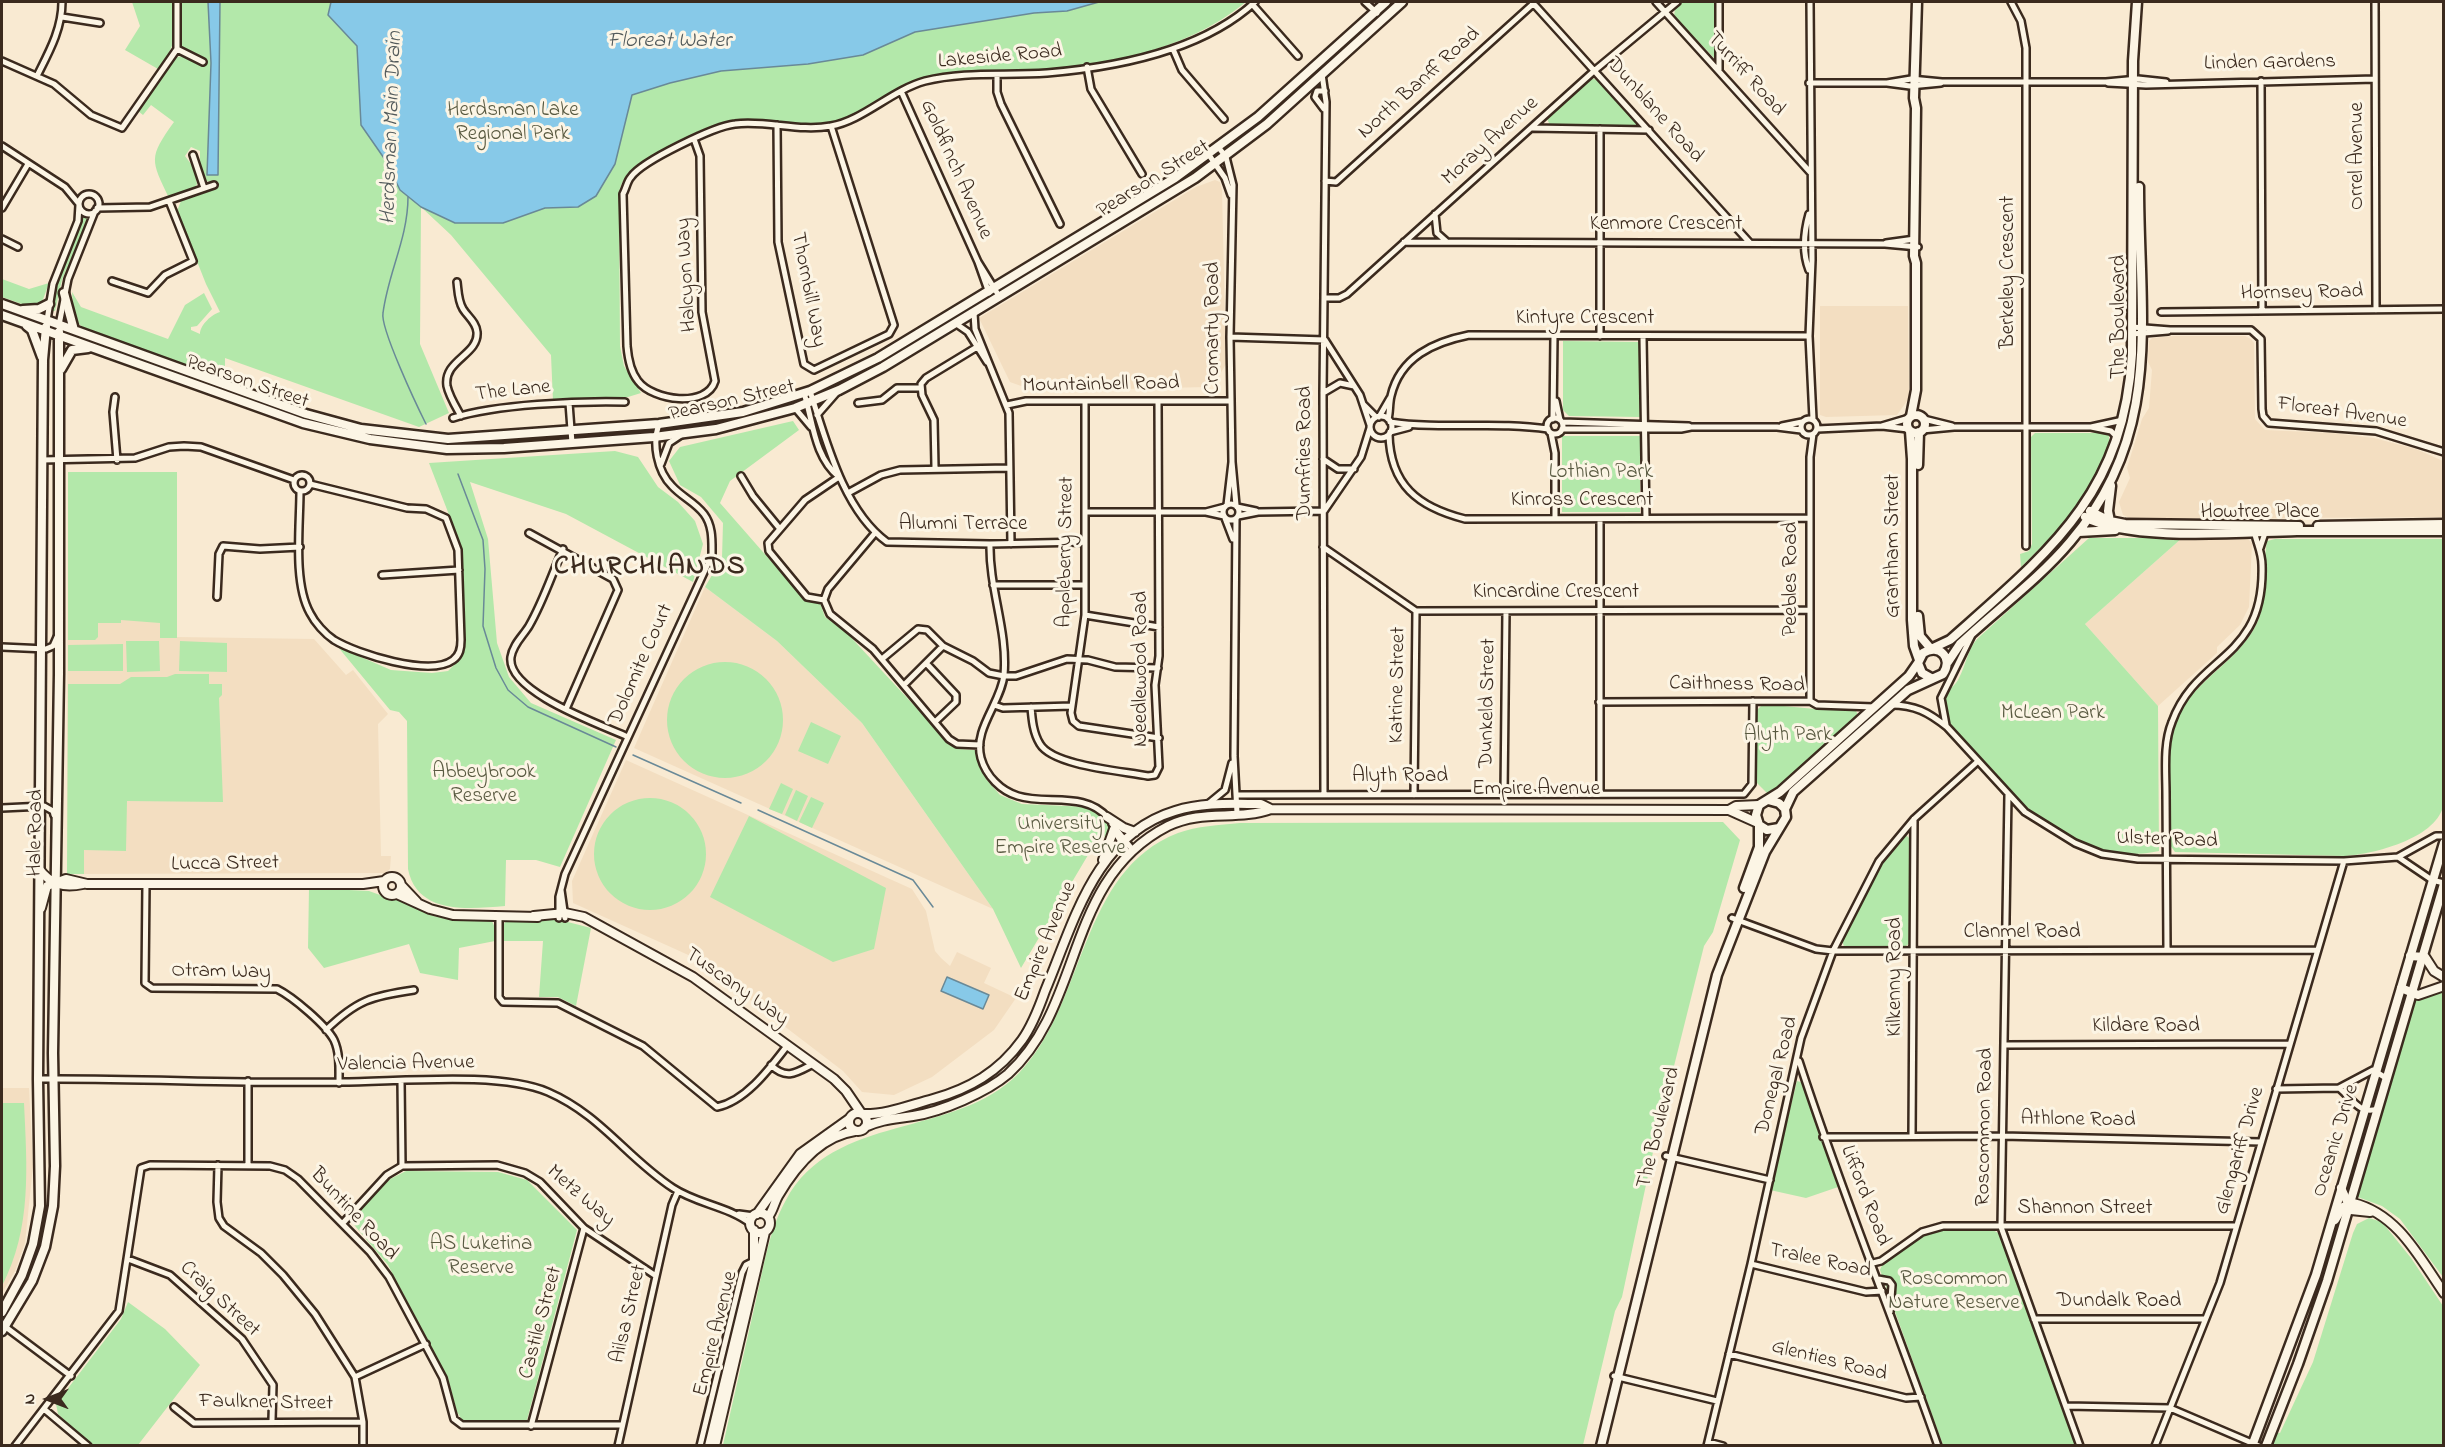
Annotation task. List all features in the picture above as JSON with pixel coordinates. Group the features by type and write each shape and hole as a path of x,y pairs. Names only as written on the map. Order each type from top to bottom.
{"main road":[{"name":"Pearson Street","path":"2,304 306,414 361,429 448,439 659,424 743,412 807,392 878,358 1209,155 1258,117 1386,2"},
{"name":"Pearson Street","path":"2,315 303,423 370,439 447,449 654,438 716,429 795,408 839,390 882,367 1226,157 1402,2"},
{"path":"1916,390 1923,418 1910,417 1916,390 1917,2"},
{"name":"The Boulevard","path":"1932,649 1950,640 2061,537 2082,511 2101,480 2118,440 2132,372 2137,2"},
{"name":"The Boulevard","path":"1948,662 1960,644 2052,561 2079,532 2111,481 2128,440 2138,404 2142,330 2136,82"},
{"path":"64,293 74,330"},
{"path":"20,310 39,309 49,304"},
{"name":"Hale Road","path":"2,1312 22,1275 33,1244 40,1206 38,1079 42,460 43,360 47,320"},
{"path":"27,325 32,330 43,360"},
{"name":"Hale Road","path":"3,1327 32,1281 45,1247 55,1166 53,1079 59,633 59,325"},
{"path":"59,374 67,355 72,350 91,347"},
{"name":"Grantham Street","path":"1910,417 1912,620 1918,662"},
{"name":"Grantham Street","path":"1923,418 1918,623 1920,636 1932,649"},
{"path":"1909,430 1921,431"},
{"path":"2110,521 2108,511 2111,481"},
{"name":"Howtree Place","path":"2082,511 2118,530 2444,531"},
{"name":"Howtree Place","path":"2090,516 2144,525 2254,529"},
{"name":"Howtree Place","path":"2266,529 2444,524"},
{"path":"2079,532 2118,530"},
{"path":"1932,649 1944,654 1948,662 1943,674 1908,690 1793,792 1785,809 1786,817 1779,828 1767,830 1759,824 1756,815 1759,805 1768,800 1909,676 1918,662 1923,652 1932,649"},
{"path":"1918,662 1922,673 1931,678"},
{"path":"1768,800 1776,801 1785,809"},
{"name":"Empire Avenue","path":"861,1114 879,1113 960,1091 985,1077 1007,1058 1022,1041 1036,1015 1086,892 1101,865 1123,841 1135,832 1174,811 1206,805 1237,809 1729,810 1759,824"},
{"name":"Empire Avenue","path":"1729,810 1736,806 1759,805"},
{"name":"Empire Avenue","path":"865,1127 887,1118 920,1114 969,1098 1009,1073 1028,1050 1047,1020 1099,895 1109,876 1130,851 1148,837 1180,821 1237,809"},
{"path":"1101,865 1111,823 1135,832"},
{"name":"The Boulevard","path":"1601,1446 1669,1156 1706,1016 1759,847 1759,824"},
{"name":"The Boulevard","path":"1735,919 1764,852 1779,828"},
{"name":"Oceanic Drive","path":"2255,1445 2304,1311 2444,843"},
{"path":"39,869 55,883 45,889 39,918"},
{"path":"388,878 396,878 401,885 397,894 390,896 383,890 384,881 388,878"},
{"name":"Lucca Street","path":"55,883 66,888 87,884 363,884 384,881"},
{"name":"Lucca Street","path":"363,884 383,890"},
{"name":"Oceanic Drive","path":"2266,1446 2309,1334 2444,884"},
{"name":"Tuscany Way","path":"401,885 418,903"},
{"name":"Tuscany Way","path":"397,894 453,915 584,917 693,977 834,1079 861,1114"},
{"path":"2410,956 2422,956 2434,971 2444,977"},
{"path":"2401,988 2422,995 2444,986"},
{"path":"850,1098 849,1125 855,1131"},
{"path":"861,1114 867,1120 865,1127 835,1136 806,1158 782,1188 768,1217 754,1221 800,1154 850,1117 861,1114"},
{"path":"2342,1188 2348,1204"},
{"path":"2329,1230 2339,1211 2348,1204 2361,1205 2394,1224 2444,1293"},
{"name":"Empire Avenue","path":"715,1446 713,1426 765,1232 770,1225 768,1217"},
{"path":"754,1221 765,1232"},
{"name":"Empire Avenue","path":"709,1446 754,1261 754,1221"},
{"name":"The Boulevard","path":"1596,1446 1616,1377"}],"street":[{"path":"37,76 62,17 62,2"},
{"path":"2,61 54,84 104,122 122,128 177,49 177,2"},
{"path":"1365,2 1383,18"},
{"name":"Dunblane Road","path":"1533,2 1750,243"},
{"name":"North Banff Road","path":"1325,181 1336,182 1533,2"},
{"name":"Turriff Road","path":"1656,2 1810,172"},
{"name":"Moray Avenue","path":"1325,298 1339,298 1347,294 1594,71 1677,2"},
{"path":"1719,2 1719,71"},
{"path":"1809,432 1809,272 1805,260 1808,244 1805,228 1809,213 1810,172 1810,2"},
{"name":"Berkeley Crescent","path":"2011,2 2021,21 2026,48 2027,83 2026,546"},
{"name":"Orrel Avenue","path":"2375,2 2376,310"},
{"path":"1254,3 1298,56"},
{"name":"Lakeside Road","path":"623,194 631,176 708,131 733,124 831,126 855,117 901,91 924,82 962,75 1048,73 1129,60 1173,49 1235,17 1254,3"},
{"path":"62,17 100,22"},
{"path":"177,49 203,62"},
{"path":"1173,49 1182,70 1224,119"},
{"path":"1087,67 1091,89 1142,174"},
{"name":"Dumfries Road","path":"1322,74 1325,91 1324,795"},
{"path":"998,75 997,92 1001,104 1060,224"},
{"name":"Linden Gardens","path":"1809,83 2375,80"},
{"path":"2261,81 2262,311"},
{"name":"Goldfinch Avenue","path":"901,91 996,298"},
{"name":"Dumfries Road","path":"1324,110 1315,97 1317,91 1325,91"},
{"name":"Thornbill Way","path":"777,125 780,254 804,364 814,370 889,334 894,325 831,126"},
{"path":"1532,128 1649,130"},
{"path":"1600,129 1600,336"},
{"name":"Halcyon Way","path":"623,194 627,346 630,366 638,382 655,394 675,399 707,394 715,381 702,312 700,156 694,139"},
{"path":"2,146 65,187 88,194 109,206 138,209 214,185"},
{"name":"Cromarty Road","path":"1219,148 1226,157 1233,177 1230,337 1232,462 1237,506 1233,541 1234,756 1237,809"},
{"path":"193,155 204,188"},
{"name":"Cromarty Road","path":"1209,155 1216,163 1231,195"},
{"path":"2,208 28,164"},
{"path":"65,187 87,213 109,206"},
{"path":"47,320 53,284 78,221 81,198 88,194"},
{"path":"59,325 64,293 95,212 97,198"},
{"path":"112,281 148,293 165,275 193,261 169,201"},
{"path":"1436,214 1437,233 1447,242"},
{"path":"2,239 18,247"},
{"name":"Kenmore Crescent","path":"1404,242 1916,243"},
{"name":"The Lane","path":"457,282 462,308 473,321 477,333 475,343 453,363 447,374 447,388 461,416"},
{"name":"Hornsey Road","path":"2161,312 2444,309"},
{"path":"974,311 975,329 1007,405 1010,420 1011,544"},
{"path":"955,323 968,332 988,364"},
{"name":"Floreat Avenue","path":"2132,330 2245,330 2258,333 2261,343 2262,409 2263,416 2269,423 2376,431 2444,452"},
{"name":"Kintyre Crescent","path":"1378,417 1390,398 1401,372 1412,360 1428,347 1444,340 1469,335 1809,336"},
{"path":"1554,336 1555,396 1550,431 1555,453 1555,518"},
{"path":"1230,337 1325,340 1355,387 1370,427 1379,437"},
{"path":"1643,337 1646,518"},
{"path":"935,468 934,420 921,388 926,378 977,347"},
{"path":"1323,393 1340,383 1355,387"},
{"path":"858,403 882,400 900,387 921,388"},
{"path":"817,415 839,390"},
{"name":"Alumni Terrace","path":"807,392 813,431 825,461 839,477"},
{"path":"1555,396 1561,421 1561,431 1555,453"},
{"path":"115,397 113,412 117,460"},
{"name":"Kintyre Crescent","path":"1389,421 1390,398"},
{"name":"Appleberry Street","path":"1072,706 1085,615 1085,401"},
{"name":"Needlewood Road","path":"1032,707 1032,724 1040,744 1066,760 1148,776 1155,775 1160,767 1155,685 1158,668 1159,627 1158,401"},
{"name":"Mountainbell Road","path":"1007,405 1026,402 1231,401"},
{"name":"The Lane","path":"453,418 570,403 625,402"},
{"name":"Alumni Terrace","path":"810,402 817,415 839,477 875,533 887,542 990,544 1085,542"},
{"name":"The Lane","path":"570,403 572,443"},
{"path":"1362,403 1378,417 1414,426 1527,426 1561,431 1681,424 1691,427 1778,427 1809,432 1833,427 1882,426 1909,430"},
{"path":"795,408 813,431"},
{"path":"1085,512 1206,512 1231,520 1258,512 1324,512 1354,469 1370,427 1378,417"},
{"path":"1882,426 1910,417"},
{"path":"1923,418 1953,427"},
{"path":"2091,427 2124,419"},
{"path":"1527,426 1551,420 1645,427"},
{"path":"1809,420 1809,432"},
{"path":"1778,427 1809,420 1833,427"},
{"path":"1389,421 1389,433"},
{"path":"654,438 659,424"},
{"path":"1364,446 1389,433 1414,426"},
{"path":"1921,431 1953,427 2091,427 2111,431 2118,440"},
{"name":"Peebles Road","path":"1809,432 1810,701"},
{"name":"Kinross Crescent","path":"1389,433 1389,450 1394,470 1406,488 1438,512 1465,519 1809,518"},
{"path":"661,464 669,443 681,435"},
{"name":"Kinross Crescent","path":"1379,437 1389,450"},
{"name":"Dolomite Court","path":"562,915 561,890 565,874 712,555 713,535 706,516 692,500 672,486 657,457 654,438"},
{"path":"42,460 117,460 135,458 169,447 201,447 294,480"},
{"path":"1323,459 1338,469 1354,469"},
{"name":"Cromarty Road","path":"1232,462 1224,517 1233,541"},
{"path":"848,493 888,472 935,468 1009,468"},
{"path":"294,480 304,475 310,484 437,513 446,518 458,550 460,650 455,659 445,664 405,664 376,657 334,640 318,625 302,596 300,491"},
{"path":"741,476 753,496 780,529"},
{"path":"824,600 807,597 769,551 768,543 805,500 839,477"},
{"path":"294,480 295,488 300,491 307,489 310,484"},
{"path":"1206,512 1226,506 1237,506 1258,512"},
{"path":"1600,519 1600,794"},
{"path":"2167,950 2167,743 2171,723 2180,703 2196,683 2239,643 2256,616 2261,594 2260,548 2254,529"},
{"path":"2260,548 2266,529"},
{"path":"529,533 563,549 613,579 618,590 566,708"},
{"path":"875,533 828,589 824,600 830,614 882,659 935,722 957,744 981,745"},
{"path":"990,544 993,585 1001,624 1004,676 982,732 981,758 990,777 1005,791 1019,797 1096,805 1130,851"},
{"path":"217,597 219,554 223,546 260,549 300,547"},
{"path":"1323,547 1416,611"},
{"path":"563,549 529,626 514,646 510,665 514,674 531,691 628,737"},
{"path":"382,575 400,576 459,570"},
{"path":"993,585 1085,585"},
{"name":"Kincardine Crescent","path":"1416,611 1810,610"},
{"name":"Katrine Street","path":"1414,795 1416,611"},
{"name":"Dunkeld Street","path":"1504,795 1506,611"},
{"path":"1085,615 1159,627"},
{"path":"882,659 910,632 918,629 927,630 943,646 989,673 1004,676 1016,676 1067,659 1078,659 1115,667 1158,668"},
{"path":"2,647 52,646 59,633"},
{"path":"1947,726 1941,705 1943,693 1972,634"},
{"path":"903,685 943,646"},
{"path":"926,663 956,695 956,702 935,722"},
{"name":"Alyth Road","path":"1236,795 1744,794 1752,784 1753,701"},
{"name":"Caithness Road","path":"1599,702 1810,701 1817,705 1874,707"},
{"path":"994,705 1003,708 1072,706 1073,721 1079,726 1159,738"},
{"name":"Ulster Road","path":"1890,705 1923,709 1947,726 2008,795 2047,828 2102,854 2138,859 2344,861 2398,857 2436,836 2444,836"},
{"name":"Cromarty Road","path":"1206,805 1225,790 1234,756"},
{"name":"Donegal Road","path":"1707,1444 1751,1264 1802,1038 1833,951 1863,889 1880,861 1914,819 1977,762"},
{"name":"Roscommon Road","path":"2008,795 2001,1227 2080,1446"},
{"path":"2,808 40,807 53,811 56,820"},
{"name":"Kilkenny Road","path":"1912,1136 1914,819"},
{"path":"2398,857 2432,880 2444,884"},
{"name":"Glengariff Drive","path":"2156,1446 2220,1283 2344,861"},
{"name":"Otram Way","path":"146,884 143,970 146,983 152,988 277,989 288,995 326,1030 339,1055 339,1083"},
{"path":"499,916 499,997 503,1002 558,1003 643,1046 717,1107 726,1105 757,1082 787,1046"},
{"name":"Clanmel Road","path":"1735,919 1816,949 1833,951 2317,950"},
{"path":"326,1030 349,1008 359,1002 388,993 414,990"},
{"name":"Kildare Road","path":"2004,1045 2289,1044"},
{"name":"Lifford Road","path":"1798,1059 1823,1137 1873,1263 1938,1446"},
{"path":"771,1065 780,1074 788,1076 813,1064"},
{"path":"2276,1089 2339,1088 2365,1073 2376,1071 2386,1078"},
{"name":"Valencia Avenue","path":"38,1079 339,1083 504,1081 546,1091 583,1110 636,1159 678,1191 754,1221"},
{"path":"248,1081 248,1166"},
{"path":"343,1222 387,1175 402,1166 401,1081"},
{"path":"2339,1088 2360,1109 2365,1111 2377,1109"},
{"name":"Athlone Road","path":"1823,1137 2002,1136 2261,1142"},
{"path":"1669,1156 1770,1180"},
{"name":"Buntine Road","path":"15,1446 120,1311 141,1168 150,1165 248,1166 285,1170 343,1222 389,1276 443,1378 454,1419 462,1425 622,1425"},
{"path":"218,1165 217,1202 219,1218 224,1226 261,1253 283,1275 315,1314 355,1377 363,1422 363,1446"},
{"name":"Metz Way","path":"402,1166 497,1165 525,1173 540,1182 584,1228 656,1276"},
{"name":"Ailsa Street","path":"618,1446 656,1276 678,1191"},
{"name":"Shannon Street","path":"1873,1263 1881,1261 1922,1232 1943,1226 2236,1226"},
{"name":"Castile Street","path":"531,1426 584,1228"},
{"name":"Craig Street","path":"128,1259 170,1275 242,1340 273,1385 272,1420"},
{"name":"Tralee Road","path":"1751,1264 1866,1292 1882,1291"},
{"path":"1878,1280 1889,1281 1892,1285 1890,1312"},
{"name":"Dundalk Road","path":"2034,1319 2205,1319"},
{"path":"3,1327 71,1376"},
{"path":"355,1377 426,1344"},
{"name":"Glenties Road","path":"1729,1354 1906,1398 1921,1397"},
{"path":"1616,1377 1717,1401"},
{"path":"2066,1406 2170,1408 2255,1445"},
{"name":"Faulkner Street","path":"174,1407 194,1423 272,1420 363,1422"},
{"path":"44,1409 88,1446"},
{"path":"700,1446 713,1426"},
{"path":"1707,1444 1723,1446"}],"shaded area":[{"path":"1215,180 1220,182 1222,190 1226,364 1215,383 1207,387 1035,391 1010,382 979,318 1196,187"},
{"path":"1820,306 1908,306 1909,398 1897,415 1826,417 1820,415"},
{"path":"2245,336 2251,339 2254,343 2255,419 2265,430 2333,433 2374,438 2416,449 2443,461 2443,517 2132,519 2123,515 2119,502 2130,478 2127,468 2142,419 2149,408 2152,370 2148,362 2149,341 2152,338"},
{"path":"68,472 177,472 177,637 314,639 346,675 353,670 388,714 378,724 381,856 391,856 390,869 385,873 67,874"},
{"path":"2182,538 2248,539 2252,543 2249,607 2240,625 2217,647 2217,653 2158,706 2085,624"},
{"path":"705,587 777,641 862,723 993,909 634,748"},
{"path":"626,760 912,889 926,911 935,951 941,958 950,966 957,952 991,968 984,983 1016,998 994,1030 932,1077 894,1095 862,1092 843,1071 695,958 573,903 572,881"},
{"path":"2,1088 29,1088 33,1166 25,1243 15,1271 2,1293"}],"green space":[{"path":"132,2 174,2 173,44 158,69 125,50 140,26"},
{"name":"Herdsman Lake Regional Park","path":"179,2 208,2 211,63 207,175 217,175 220,2 1246,2 1221,20 1195,34 1139,54 1110,61 1050,69 939,74 909,84 858,112 832,122 801,124 750,119 724,122 688,136 642,162 623,180 619,194 620,346 624,366 641,393 628,397 553,401 551,355 451,235 421,207 420,344 449,413 419,427 225,358 225,380 84,328 74,320 72,292 81,307 168,339 185,305 204,293 212,309 197,326 191,327 191,330 200,334 207,320 220,312 206,284 177,211 181,201 216,189 218,183 206,181 200,168 200,151 191,147 185,156 194,168 197,184 193,190 169,198 155,159 160,144 174,122 151,105 143,115 138,111 176,57 184,56 204,63 181,46"},
{"path":"1682,2 1716,2 1714,58 1674,16 1675,9"},
{"path":"1591,78 1598,80 1638,123 1637,126 1550,125 1547,119 1550,115"},
{"path":"84,214 88,219 62,280 55,311 52,311 56,284 81,220 80,215"},
{"path":"2,279 29,289 49,283 41,305 30,307 2,297"},
{"name":"Lothian Park","path":"1563,341 1640,342 1640,417 1569,416 1563,410"},
{"name":"University Empire Reserve","path":"793,421 799,430 730,481 720,503 805,600 820,603 825,617 845,631 948,742 958,749 976,750 986,779 1000,795 1022,804 1089,807 1105,820 1111,830 1091,850 1021,968 993,909 862,723 777,641 705,587 722,558 723,523 701,497 680,485 669,461 680,447"},
{"path":"2035,433 2109,433 2109,446 2088,489 2065,524 2021,567 2020,554 2029,551 2032,544 2031,437"},
{"name":"Lothian Park","path":"1562,436 1640,436 1640,512 1562,512"},
{"name":"Abbeybrook Reserve","path":"615,451 638,457 658,487 678,502 695,521 703,544 693,582 566,514 470,482 488,539 497,643 509,677 531,703 616,740 560,867 536,860 506,860 505,906 461,908 433,902 422,895 413,884 408,869 407,721 399,712 390,710 338,647 391,670 432,673 448,671 461,658 464,631 458,538 429,463"},
{"path":"68,472 177,472 177,638 160,638 160,623 121,620 121,623 98,623 98,637 95,640 68,640"},
{"name":"McLean Park","path":"2089,538 2182,538 2085,624 2158,706 2159,851 2127,854 2097,849 2070,837 2044,821 1997,778 1956,731 1942,706 1944,697 1958,681 1977,639"},
{"path":"2275,539 2443,539 2443,807 2428,828 2402,843 2371,852 2345,856 2175,852 2170,845 2168,769 2174,726 2181,710 2191,697 2238,650 2257,623 2263,603 2267,541"},
{"path":"126,641 159,641 160,671 127,672"},
{"path":"180,641 227,643 227,672 179,671"},
{"path":"123,644 123,671 68,671 68,645"},
{"path":"725,662 747,666 766,679 779,698 783,720 779,742 766,761 747,774 725,778 703,774 684,761 671,742 667,720 671,698 684,679 703,666"},
{"path":"175,674 209,674 209,684 222,684 222,695 219,698 223,802 127,801 126,851 84,850 84,874 67,874 68,684 120,684 131,677 167,677"},
{"name":"Alyth Park","path":"1763,704 1815,709 1855,709 1858,715 1769,795 1755,781 1755,712"},
{"path":"811,722 841,736 828,764 798,751"},
{"path":"781,783 793,789 782,814 769,809"},
{"path":"796,790 808,796 797,821 785,815"},
{"path":"811,797 824,803 812,828 799,822"},
{"path":"650,798 671,802 689,815 702,833 706,854 702,875 689,893 671,906 650,910 629,906 611,893 598,875 594,854 598,833 611,815 629,802"},
{"path":"749,816 886,888 874,949 833,962 710,897"},
{"path":"1723,822 1740,840 1713,932 1704,946 1656,1138 1622,1297 1615,1311 1583,1445 723,1445 768,1248 775,1224 786,1200 807,1172 833,1152 896,1128 962,1108 993,1094 1019,1073 1041,1044 1058,1012 1102,907 1121,877 1145,851 1178,833 1208,826 1240,823"},
{"path":"1906,835 1911,840 1909,944 1904,947 1844,947 1842,939 1870,883 1888,854"},
{"path":"309,888 369,891 391,899 401,899 433,916 462,921 492,921 495,928 495,941 459,948 458,980 420,973 409,944 324,968 308,948"},
{"path":"507,920 560,920 591,928 576,1006 558,997 539,997 543,941 502,941 503,925"},
{"path":"2443,988 2443,1277 2400,1219 2382,1206 2355,1196 2415,998"},
{"path":"1797,1081 1804,1083 1841,1186 1806,1198 1770,1190"},
{"path":"2,1103 24,1103 26,1174 19,1242 2,1286"},
{"name":"AS Luketina Reserve","path":"406,1171 498,1172 527,1180 577,1230 527,1420 462,1420 457,1412 448,1378 388,1265 350,1220 390,1179"},
{"path":"2369,1218 2382,1222 2411,1258 2443,1306 2443,1445 2269,1446 2274,1432 2280,1433 2313,1362 2353,1233 2357,1224"},
{"name":"Roscommon Nature Reserve","path":"1944,1229 1991,1229 2000,1234 2075,1445 1943,1445 1880,1270 1883,1263 1907,1244"},
{"path":"128,1302 165,1329 200,1365 138,1445 91,1445 58,1414 56,1404 121,1319"}],"water":[{"path":"208,2 220,2 218,175 207,175 211,63"},
{"name":"Floreat Water","path":"331,2 1099,2 1067,11 1034,13 915,32 863,55 808,64 721,71 632,95 615,164 596,196 578,207 545,208 503,223 455,223 421,207 400,190 386,161 361,125 357,46 328,15"},
{"path":"947,977 989,995 983,1009 941,991"}],"waterway":[{"name":"Herdsman Main Drain","path":"408,197 405,227 383,313 387,334 426,424"},
{"path":"458,474 483,540 485,569 483,626 496,668 508,690 528,707 616,747"},
{"path":"633,755 741,803"},
{"path":"758,810 913,880 933,907"}],"district":[{"name":"CHURCHLANDS","path":"650,569"}]}
